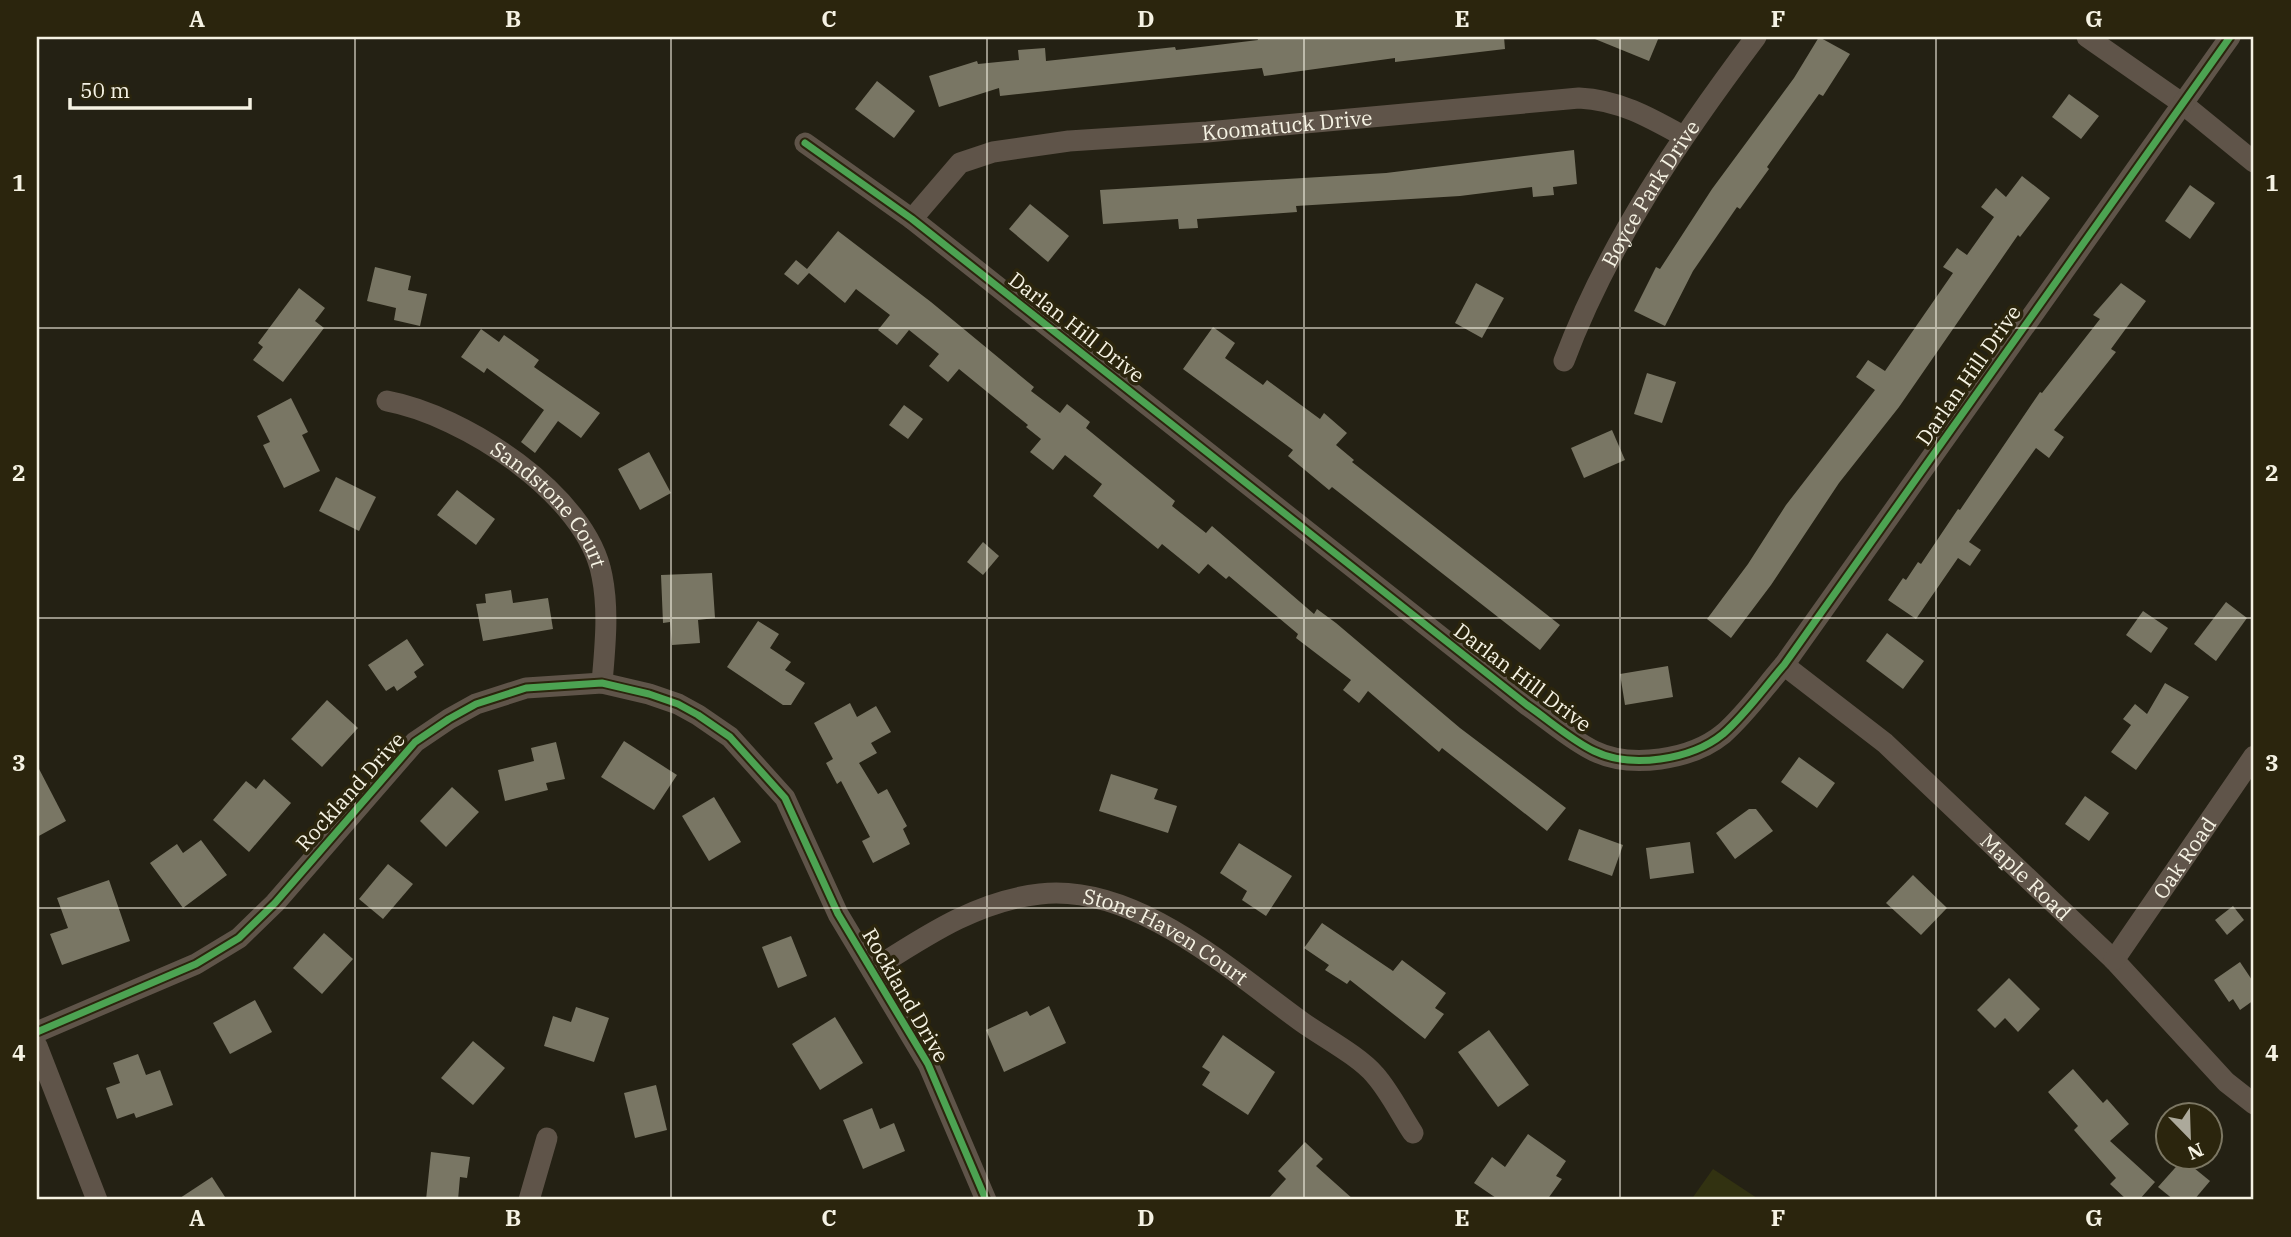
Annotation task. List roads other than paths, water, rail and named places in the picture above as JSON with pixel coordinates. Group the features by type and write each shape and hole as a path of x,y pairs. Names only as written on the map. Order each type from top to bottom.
{"street":[{"name":"Boyce Park Drive","path":"1564,361 1586,302 1683,136 1756,37"},
{"path":"2087,37 2183,104 2254,162"},
{"name":"Darlan Hill Drive","path":"805,143 912,219 1527,705 1595,751 1625,759 1653,760 1692,750 1721,735 1784,665 2230,37"},
{"name":"Koomatuck Drive","path":"912,219 960,163 993,152 1069,141 1207,132 1579,98 1603,99 1638,111 1683,136"},
{"name":"Sandstone Court","path":"387,401 414,406 447,420 520,466 555,496 578,521 590,542 602,574 607,617 602,683"},
{"name":"Maple Road","path":"1784,665 1885,743 2114,960 2226,1082 2254,1104"},
{"name":"Rockland Drive","path":"37,1031 196,964 239,938 275,903 415,742 449,719 476,704 526,688 602,683 678,704 730,737 785,798 838,914 928,1064 986,1200"},
{"name":"Oak Road","path":"2114,960 2254,756"},
{"name":"Stone Haven Court","path":"872,970 954,918 1039,894 1076,894 1099,898 1139,913 1178,933 1375,1074 1413,1133"},
{"path":"37,1046 97,1200"},
{"path":"529,1200 547,1138"}]}
